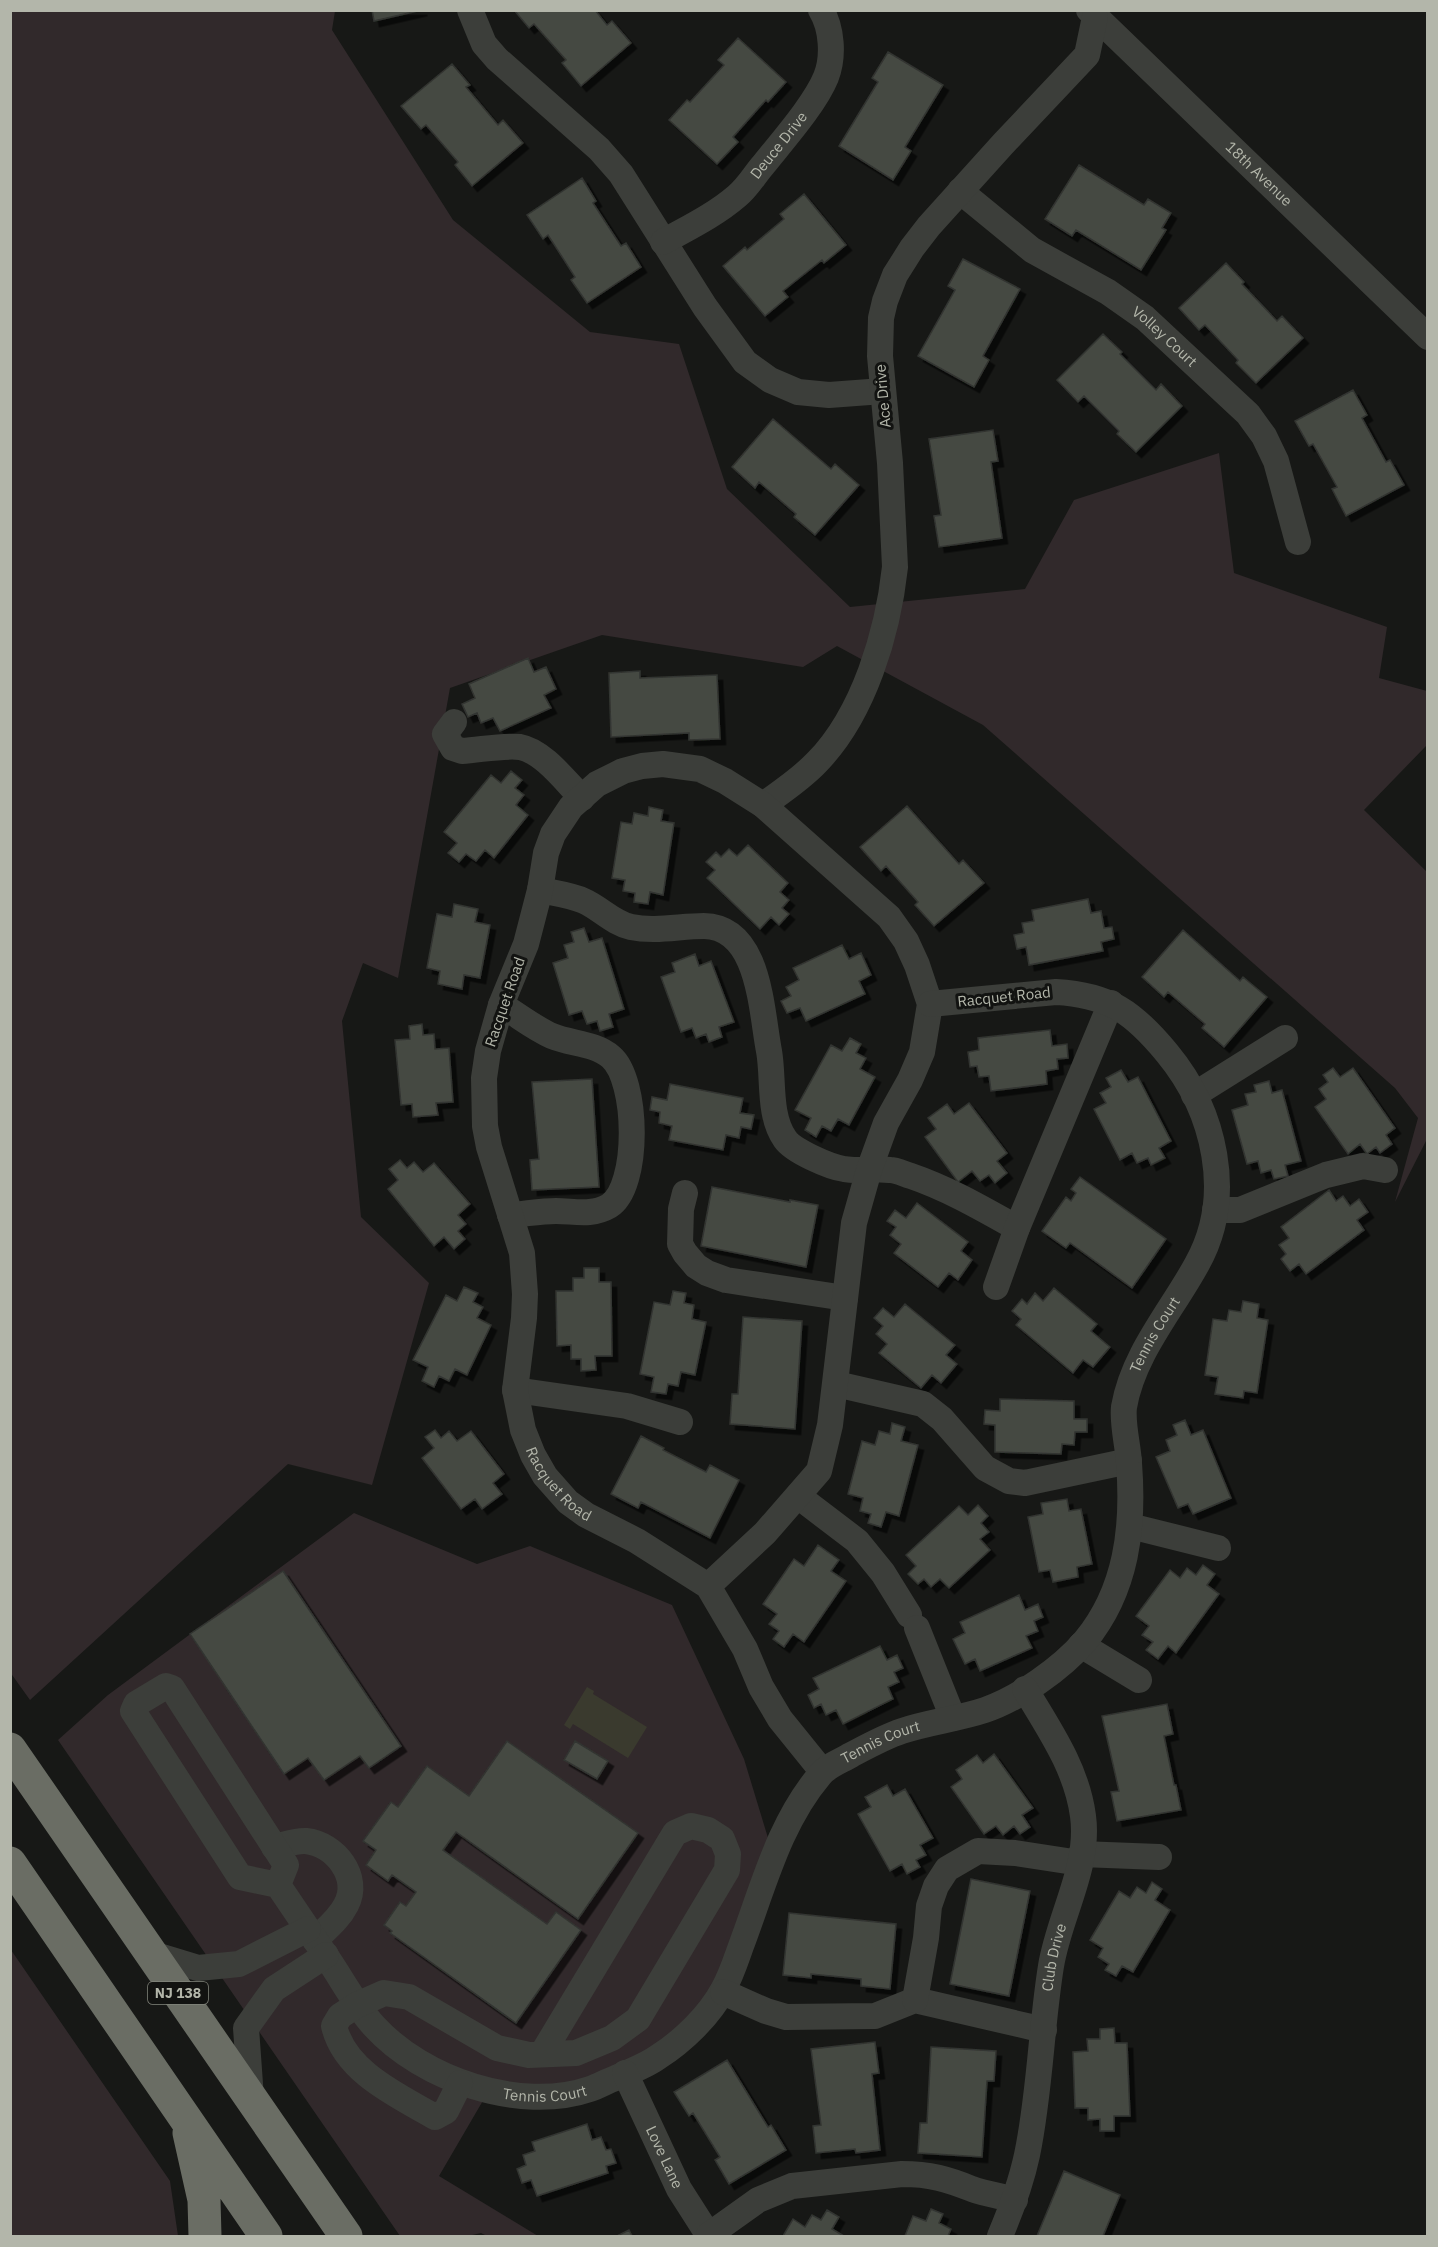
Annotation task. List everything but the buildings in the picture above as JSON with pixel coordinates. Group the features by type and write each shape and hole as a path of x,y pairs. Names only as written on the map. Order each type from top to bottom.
{"highway":[{"name":"NJ 138","path":"10,1749 346,2236"},
{"path":"10,1863 266,2236"},
{"path":"186,2117 204,2200 205,2236"}],"street":[{"path":"470,10 484,44 599,149 621,174 734,350 757,372 784,387 814,394 883,391"},
{"name":"Deuce Drive","path":"663,242 719,210 740,194 818,92 827,77 831,55 829,28 820,10"},
{"name":"Ace Drive","path":"763,805 804,775 831,746 862,695 872,672 891,601 896,567 890,463 879,357 881,318 895,275 912,248 960,191 1087,55 1092,14"},
{"name":"18th Avenue","path":"1092,14 1428,337"},
{"name":"Volley Court","path":"960,191 1032,250 1108,292 1145,318 1248,414 1264,436 1276,461 1298,542"},
{"path":"454,722 445,734 453,748 462,751 519,747 531,751 540,756 582,798"},
{"name":"Racquet Road","path":"708,1586 765,1533 819,1471 830,1425 836,1384 854,1223 869,1170 886,1123 910,1080 922,1052 930,1004 914,957 889,917 763,805 725,781 700,769 663,764 642,766 597,784 566,814 553,834 546,853 540,890 526,944 501,1005 488,1051 483,1102 489,1147 522,1252 525,1294 515,1389 523,1430 545,1476 568,1502 586,1515 637,1541 708,1586 745,1649 761,1687 780,1719 822,1771"},
{"path":"540,890 584,901 610,918 631,927 706,926 722,930 736,939 745,949 751,961 756,981 772,1065 773,1099 778,1125 785,1140 806,1154 831,1166 845,1170 892,1170 920,1179 968,1200 1017,1228"},
{"name":"Racquet Road","path":"930,1004 1056,992 1077,993"},
{"name":"Tennis Court","path":"278,1885 357,2004 376,2029 406,2054 429,2068 460,2082 507,2094 550,2096 590,2089 655,2060 679,2042 698,2023 723,1992 787,1825 822,1771 872,1743 903,1731 997,1706 1056,1671 1081,1645 1096,1626 1113,1596 1123,1567 1131,1506 1124,1410 1133,1377 1142,1355 1200,1260 1209,1238 1218,1191 1216,1164 1210,1137 1194,1095 1176,1065 1145,1027 1111,1003 1077,993"},
{"path":"996,1287 1017,1228 1111,1003"},
{"path":"501,1005 552,1036 600,1049 611,1057 618,1065 625,1084 631,1124 628,1175 620,1197 610,1205 589,1213 555,1211 510,1215"},
{"path":"1194,1095 1285,1038"},
{"path":"1215,1210 1240,1210 1326,1175 1363,1167 1385,1170"},
{"path":"685,1193 681,1209 680,1244 696,1266 707,1274 726,1280 845,1298"},
{"path":"836,1384 923,1404 942,1419 985,1468 1009,1481 1026,1483 1129,1461"},
{"path":"515,1389 627,1406 680,1422"},
{"path":"798,1496 857,1541 883,1573 913,1621 953,1718"},
{"path":"1130,1526 1218,1548"},
{"path":"1081,1645 1139,1680"},
{"path":"166,1686 172,1688 286,1865 278,1885 240,1877 133,1711 136,1704 166,1686"},
{"name":"Club Drive","path":"1000,2236 1015,2200 1027,2154 1052,1964 1080,1858 1084,1825 1077,1785 1060,1748 1026,1689"},
{"path":"460,2082 446,2111 435,2117 382,2086 357,2066 336,2037 334,2026 340,2016 357,2004 384,1993 409,1997 497,2048 529,2055 576,2053 612,2038 638,2019 727,1870 728,1854 722,1839 708,1830 691,1826 675,1833 542,2054"},
{"path":"250,2098 246,2028 274,1989 337,1919 347,1904 351,1890 347,1872 338,1855 324,1846 305,1841 274,1847"},
{"path":"915,2000 929,1906 936,1886 947,1869 978,1851 1080,1858 1159,1857"},
{"path":"152,1954 198,1968 239,1964 316,1941"},
{"path":"723,1992 786,2017 875,2016 915,2000 1044,2030"},
{"name":"Love Lane","path":"625,2073 679,2189 709,2236"},
{"path":"709,2236 758,2200 792,2186 920,2174 942,2177 974,2190 1015,2200"}],"shaded area":[{"path":"10,11 335,11 332,30 453,220 590,332 679,344 727,489 850,607 1025,589 1074,500 1219,453 1234,573 1387,627 1379,678 1427,691 1427,745 1364,810 1427,872 1427,1139 1395,1202 1418,1118 1395,1088 983,725 837,646 803,667 602,635 450,688 398,978 363,963 342,1021 361,1217 429,1283 372,1485 288,1464 30,1700 10,1672"},
{"path":"354,1513 477,1564 530,1546 672,1605 744,1759 772,1851 694,2026 629,2080 488,2092 439,2176 538,2236 487,2236 481,2233 468,2236 400,2236 58,1740 108,1695"},
{"path":"587,1687 594,1691 593,1694 647,1727 628,1758 573,1724 570,1729 564,1725"},
{"path":"11,1950 170,2181 178,2236 11,2236"}]}
